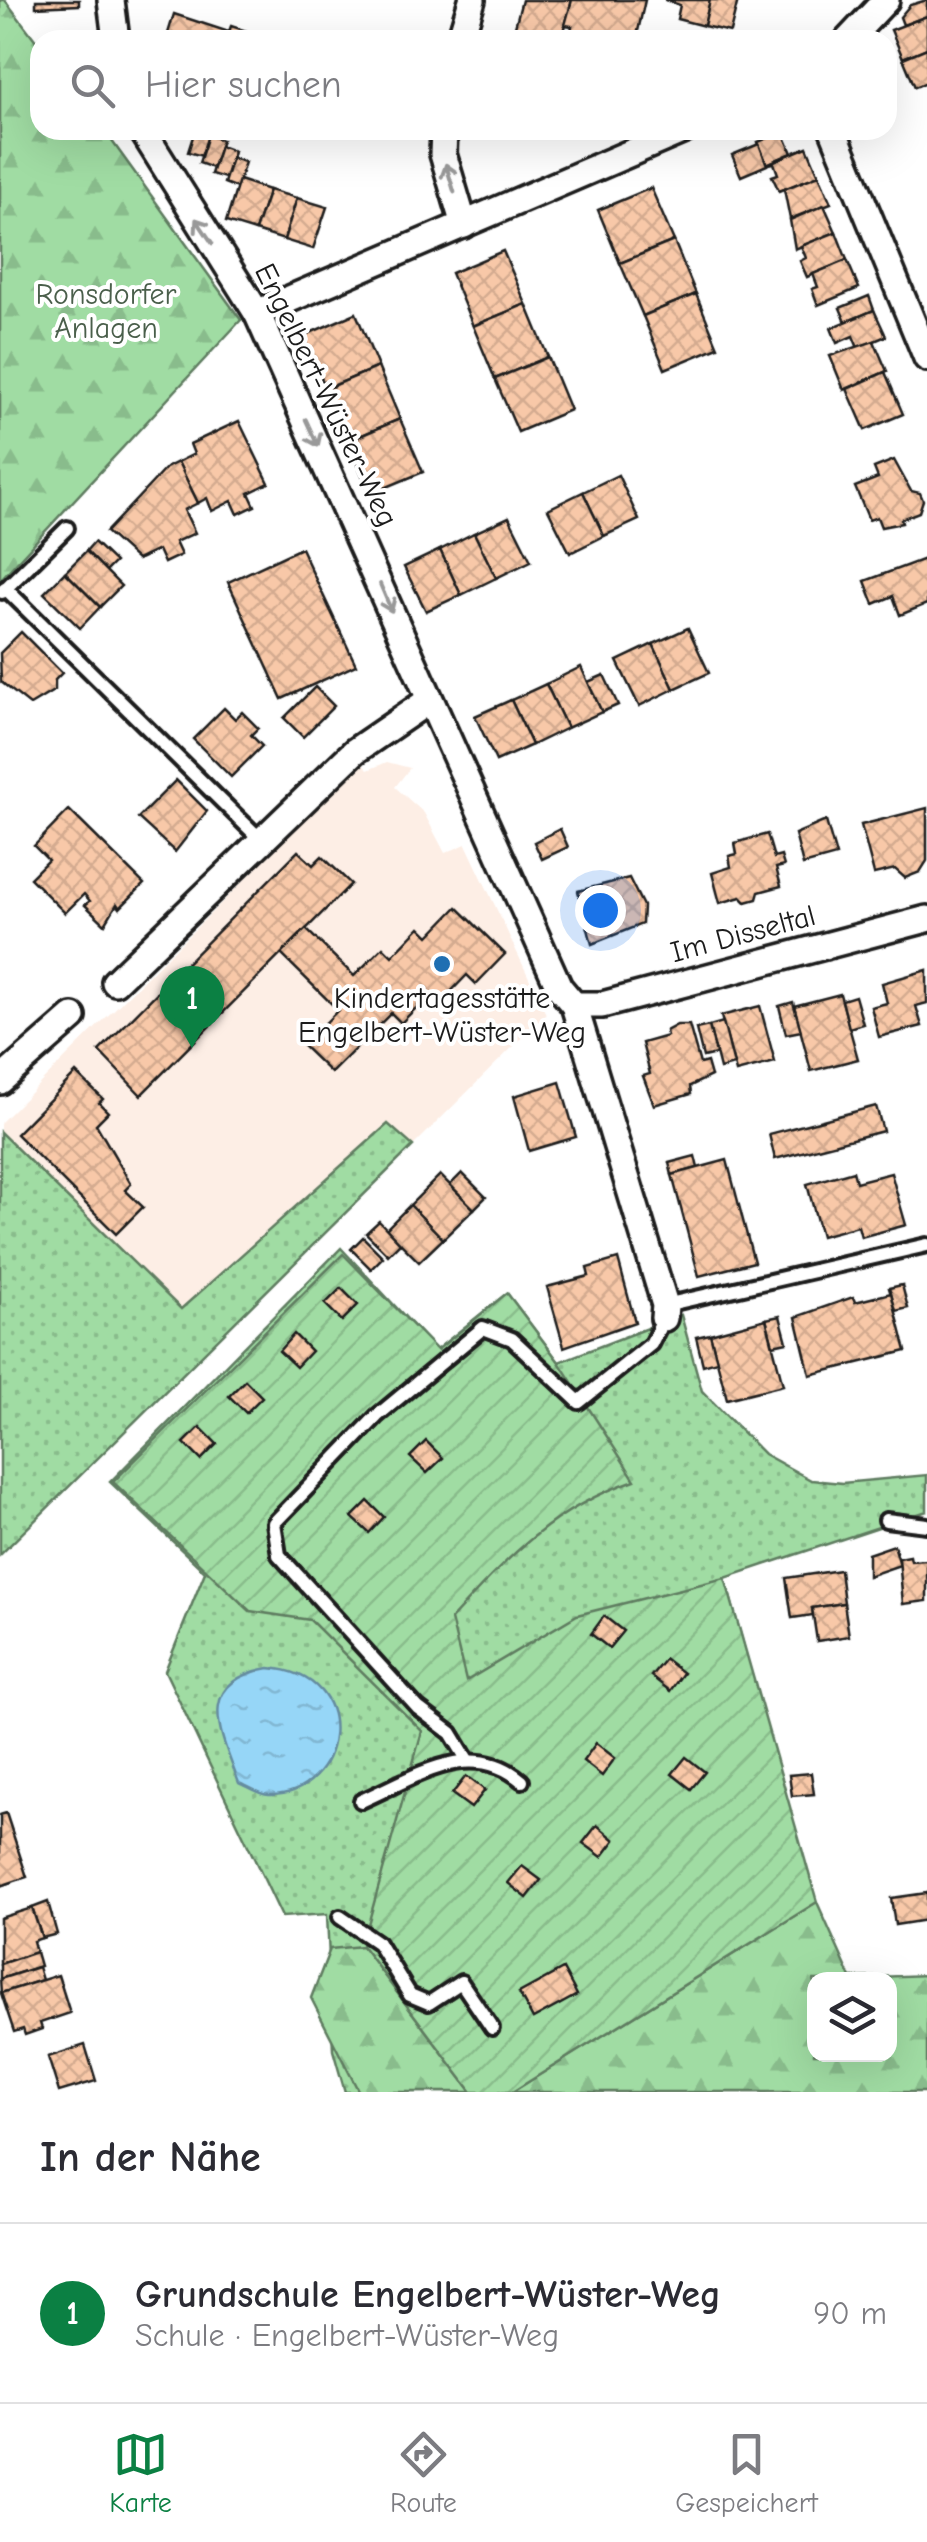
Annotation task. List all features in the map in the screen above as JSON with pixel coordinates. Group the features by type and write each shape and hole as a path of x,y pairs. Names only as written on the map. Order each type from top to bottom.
{"street":[{"path":"111,0 115,30"},
{"path":"463,30 472,0"},
{"path":"858,30 886,0"},
{"name":"Engelbert-Wüster-Weg","path":"148,140 257,313 559,987 574,1005 665,1311"},
{"path":"443,140 442,154 464,225"},
{"path":"257,313 661,140"},
{"path":"838,140 927,358"},
{"path":"115,982 355,751 428,701"},
{"name":"Im Disseltal","path":"574,1005 602,1005 927,920"},
{"path":"0,1082 73,1017"}],"lane":[{"path":"67,528 3,590 261,840"},
{"path":"468,1762 451,1733 418,1708 279,1555 274,1522 376,1416 483,1328 512,1338 579,1402 651,1344 665,1311 927,1245"},
{"path":"886,1520 927,1525"},
{"path":"361,1801 454,1760 504,1765 522,1781"},
{"path":"340,1917 378,1943 410,1995 429,2002 461,1982 492,2028"}],"shaded area":[{"path":"387,762 410,768 395,787 424,813 445,853 466,844 546,1014 413,1146 388,1124 181,1309 0,1132 0,1123 362,763 368,770"}],"green space":[{"name":"Ronsdorfer Anlagen","path":"0,0 5,0 30,33 30,140 111,140 241,320 0,580"},
{"path":"388,1124 413,1146 0,1555 0,1132 181,1309"},
{"path":"341,1248 436,1350 507,1293 559,1362 681,1315 702,1391 764,1454 811,1480 842,1483 927,1475 927,1511 725,1578 834,1972 807,1972 807,1997 767,2092 345,2092 333,2050 327,1914 282,1917 165,1671 205,1572 110,1482"},
{"path":"343,1254 437,1350 507,1293 559,1362 635,1480 556,1520 513,1555 451,1619 466,1681 577,1615 725,1578 817,1902 512,2092 472,2092 362,1946 422,1731 310,1620 250,1611 113,1482"},
{"path":"817,1902 848,1972 807,1972 807,2062 897,2062 897,1976 927,1975 927,2092 512,2092"},
{"path":"362,1946 472,2092 359,2092 311,1998 330,1949"}],"water":[{"path":"269,1668 300,1676 321,1691 332,1712 334,1735 328,1758 315,1777 295,1790 269,1795 239,1783 218,1711 230,1684"}],"building":[{"path":"36,0 79,0 79,5 36,7"},
{"path":"522,0 572,0 564,30 514,30"},
{"path":"572,0 645,0 638,30 571,30 572,26 565,25"},
{"path":"665,0 710,0 704,26 677,19 680,5"},
{"path":"710,0 738,0 730,30 704,26"},
{"path":"927,0 927,16 903,25 900,17 910,5"},
{"path":"174,14 223,30 169,30"},
{"path":"927,16 927,48 903,58 897,30 891,30"},
{"path":"927,48 927,82 915,87 903,58"},
{"path":"192,140 207,140 202,156 188,152"},
{"path":"206,140 222,140 213,168 199,163"},
{"path":"786,140 792,153 767,164 758,142"},
{"path":"759,144 767,165 741,176 732,155"},
{"path":"220,146 234,151 225,178 211,174"},
{"path":"807,147 819,175 779,191 772,176 778,174 774,163 767,164"},
{"path":"232,158 245,162 237,188 224,183"},
{"path":"819,175 831,203 790,219 784,189"},
{"path":"239,180 269,190 255,231 226,222"},
{"path":"651,188 674,241 620,263 598,210"},
{"path":"269,190 297,198 284,240 255,231"},
{"path":"297,198 327,207 313,249 284,240"},
{"path":"824,205 836,232 795,249 790,220"},
{"path":"836,232 847,260 807,277 800,261 806,258 801,246"},
{"path":"674,241 696,294 643,316 620,263"},
{"path":"503,251 526,304 473,326 451,273"},
{"path":"847,260 859,288 818,305 812,289 818,287 813,274"},
{"path":"696,294 718,347 665,369 643,316"},
{"path":"869,296 874,310 846,322 840,308"},
{"path":"526,304 548,357 495,379 473,326"},
{"path":"874,310 886,336 858,348 853,336 837,343 831,328"},
{"path":"356,313 378,367 326,389 303,336"},
{"path":"874,341 887,371 844,390 830,356"},
{"path":"548,357 570,410 518,432 495,379"},
{"path":"378,367 400,419 348,441 326,389"},
{"path":"885,372 903,414 865,430 847,389"},
{"path":"400,419 423,472 370,494 348,441"},
{"path":"239,421 269,483 249,493 255,506 238,514 232,501 212,511 207,498 198,503 178,462 194,454 190,444"},
{"path":"894,460 911,491 920,493 923,500 919,512 901,519 902,523 881,527 877,517 869,520 855,487 878,478 874,468"},
{"path":"178,462 198,503 184,510 195,533 175,542 181,555 164,563 158,550 137,560 106,532 166,468"},
{"path":"618,475 639,520 604,536 583,492"},
{"path":"583,492 604,536 570,553 548,509"},
{"path":"509,517 531,561 496,578 474,533"},
{"path":"474,533 496,578 461,595 440,550"},
{"path":"94,542 115,562 106,571 86,551"},
{"path":"301,548 356,665 282,699 228,582"},
{"path":"440,550 461,595 426,611 404,567"},
{"path":"86,551 121,586 100,607 65,572"},
{"path":"927,558 927,604 900,615 893,596 874,604 865,581"},
{"path":"65,572 100,607 80,628 44,593"},
{"path":"688,628 709,673 674,689 653,644"},
{"path":"21,632 62,673 55,680 55,690 30,705 1,682 0,653"},
{"path":"653,644 674,689 639,706 617,661"},
{"path":"581,667 602,712 567,728 546,684"},
{"path":"604,675 618,705 602,712 588,682"},
{"path":"546,684 567,728 532,745 511,700"},
{"path":"315,687 334,706 303,737 284,718"},
{"path":"511,700 532,745 496,761 475,716"},
{"path":"224,708 235,719 242,712 258,728 251,735 262,746 231,777 193,739"},
{"path":"176,780 207,811 175,852 138,818"},
{"path":"927,808 927,861 920,872 905,878 895,869 874,874 861,825"},
{"path":"69,810 144,884 120,908 117,904 105,924 85,905 90,901 84,894 65,913 30,878 48,860 34,846"},
{"path":"826,821 836,856 803,865 795,834"},
{"path":"560,829 568,847 542,859 534,842"},
{"path":"767,834 774,858 781,856 784,866 776,868 781,886 759,892 757,899 746,902 741,897 720,903 712,873 731,867 729,856 737,854 735,843"},
{"path":"298,851 313,865 322,856 351,884 141,1095 99,1051"},
{"path":"629,878 643,906 642,924 592,944 578,891"},
{"path":"457,907 505,954 476,984 467,975 439,1004 430,994 401,1023 391,1013 331,1073 303,1046 338,1010 281,954 306,929 354,976 383,947 392,956 420,927 429,936"},
{"path":"927,970 927,1003 916,1006 922,1026 879,1037 871,1007 887,1003 882,983"},
{"path":"840,994 858,1059 811,1071 794,1006"},
{"path":"855,996 863,1024 849,1028 842,1000"},
{"path":"793,1002 801,1031 786,1034 779,1006"},
{"path":"760,1006 775,1062 736,1072 721,1016"},
{"path":"723,1022 734,1065 720,1069 709,1026"},
{"path":"677,1025 689,1025 700,1064 707,1062 711,1076 690,1086 691,1094 654,1105 643,1076 650,1074 642,1043 667,1036 666,1031"},
{"path":"709,1026 716,1054 703,1057 696,1029"},
{"path":"76,1073 103,1099 99,1103 108,1112 96,1124 131,1184 125,1190 143,1207 116,1234 16,1134"},
{"path":"560,1082 576,1137 529,1151 514,1096"},
{"path":"876,1106 883,1131 775,1159 769,1134"},
{"path":"695,1156 698,1168 672,1175 669,1163"},
{"path":"727,1160 754,1262 699,1276 672,1175"},
{"path":"853,1171 856,1182 891,1173 906,1225 861,1237 858,1226 821,1236 807,1184"},
{"path":"462,1173 486,1197 474,1209 450,1185"},
{"path":"440,1175 474,1209 443,1239 410,1205"},
{"path":"410,1205 443,1239 419,1262 386,1229"},
{"path":"379,1221 400,1243 388,1255 366,1233"},
{"path":"363,1237 383,1257 371,1269 351,1249"},
{"path":"618,1259 635,1322 564,1347 547,1287 589,1276 587,1268"},
{"path":"902,1285 908,1308 896,1311 889,1288"},
{"path":"341,1288 358,1305 342,1321 325,1304"},
{"path":"891,1293 906,1351 810,1375 796,1317 853,1297 855,1302"},
{"path":"780,1316 787,1342 773,1345 766,1319"},
{"path":"766,1319 783,1385 727,1399 710,1334"},
{"path":"294,1334 311,1351 296,1367 279,1351"},
{"path":"710,1334 717,1361 703,1365 696,1337"},
{"path":"245,1380 262,1397 246,1413 229,1396"},
{"path":"200,1427 217,1444 201,1460 184,1443"},
{"path":"426,1441 443,1458 427,1473 410,1457"},
{"path":"368,1501 384,1517 369,1533 352,1517"},
{"path":"894,1545 900,1565 868,1576 868,1554"},
{"path":"910,1556 911,1561 927,1560 927,1601 903,1604 899,1558"},
{"path":"840,1570 844,1603 812,1608 813,1615 792,1618 786,1578"},
{"path":"844,1603 849,1636 817,1641 812,1608"},
{"path":"604,1616 623,1631 609,1648 591,1634"},
{"path":"665,1659 683,1673 670,1691 651,1676"},
{"path":"596,1743 615,1758 602,1776 583,1761"},
{"path":"686,1757 705,1772 691,1789 672,1774"},
{"path":"811,1773 814,1794 792,1796 789,1775"},
{"path":"466,1776 485,1790 471,1808 452,1794"},
{"path":"6,1813 27,1877 0,1886 0,1815"},
{"path":"597,1825 615,1840 602,1857 583,1843"},
{"path":"522,1866 541,1880 527,1898 508,1883"},
{"path":"927,1893 927,1920 895,1925 891,1898"},
{"path":"48,1902 57,1934 42,1938 32,1908"},
{"path":"32,1908 42,1938 33,1941 36,1952 0,1964 0,1918"},
{"path":"36,1952 40,1966 0,1979 0,1964"},
{"path":"38,1967 42,1980 1,1993 0,1979"},
{"path":"563,1969 577,1995 533,2019 519,1993"},
{"path":"58,1975 70,2013 40,2023 42,2029 25,2035 23,2029 14,2032 1,1993"},
{"path":"85,2045 96,2081 59,2092 48,2057"}],"place":[{"name":"Kindertagesstätte Engelbert-Wüster-Weg","path":"442,964"},
{"name":"Grundschule Engelbert-Wüster-Weg","path":"192,1048"}]}
